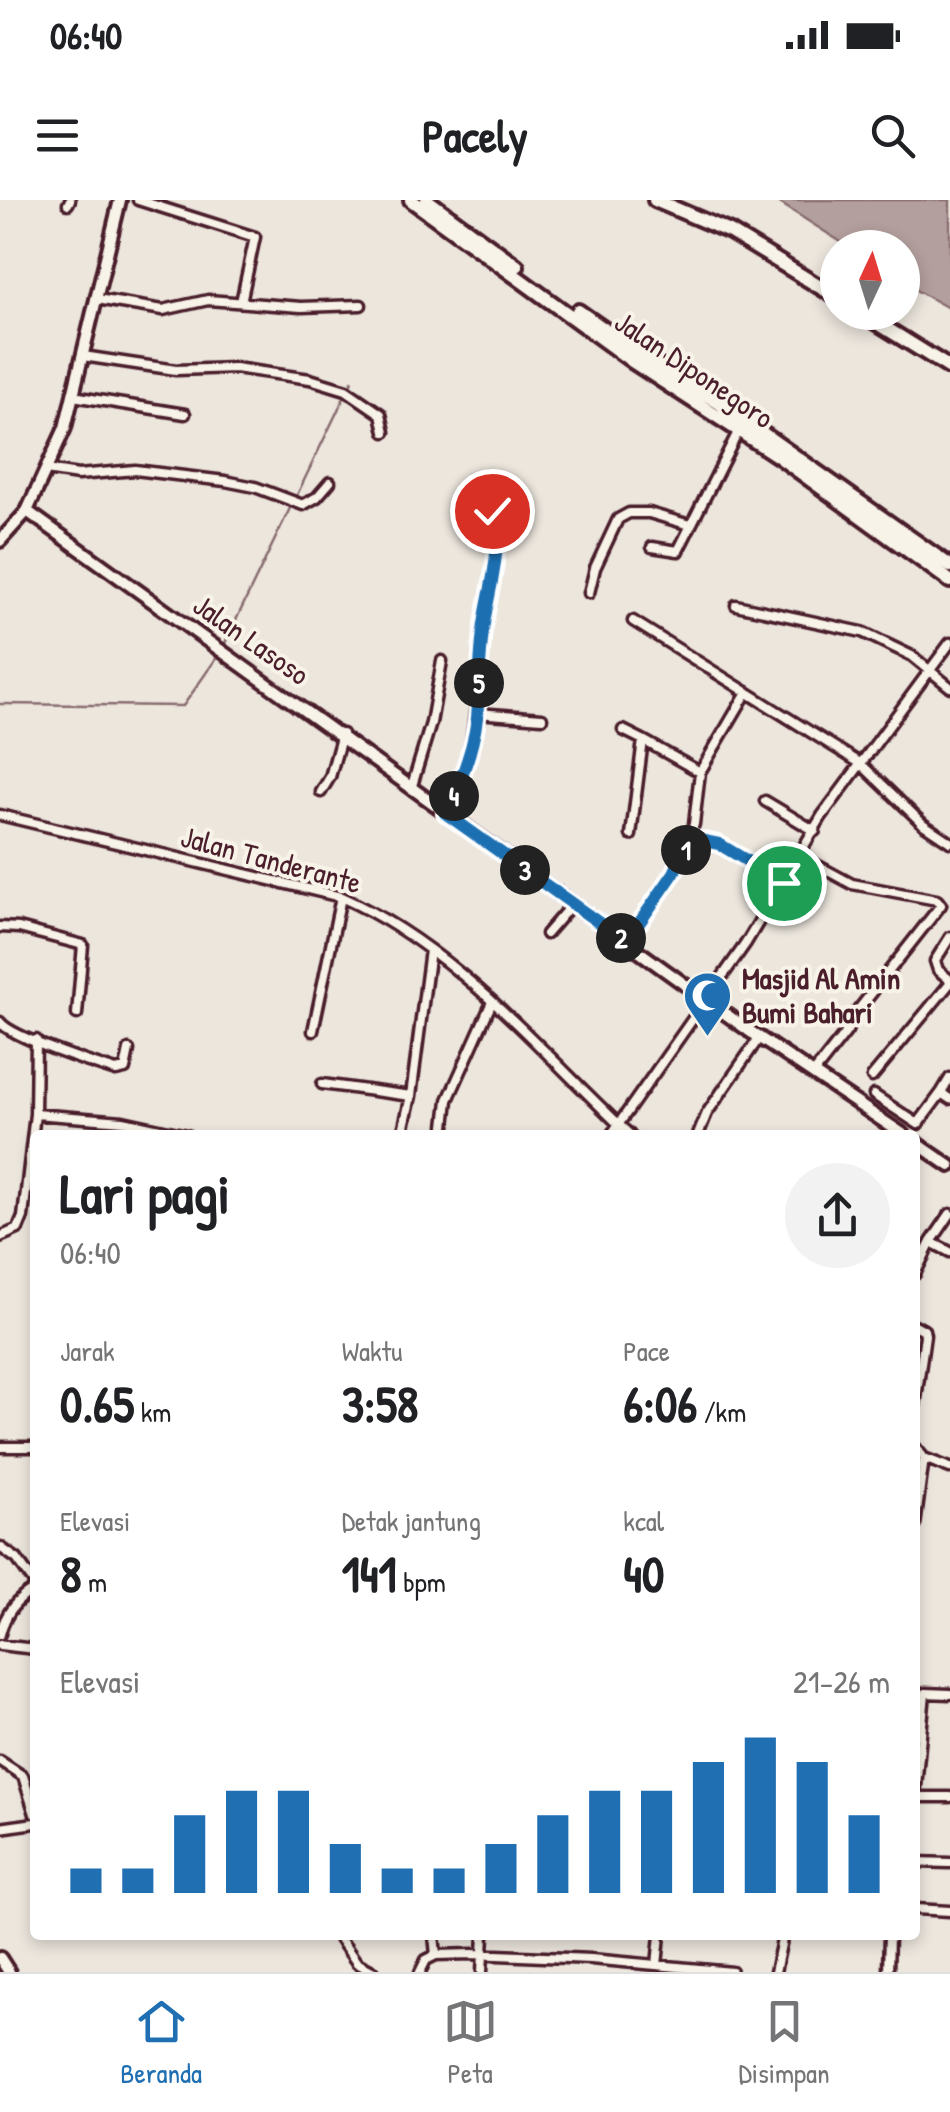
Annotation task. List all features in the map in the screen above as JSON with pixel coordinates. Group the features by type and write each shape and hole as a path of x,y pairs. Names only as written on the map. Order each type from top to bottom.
{"main road":[{"name":"Jalan Diponegoro","path":"411,200 632,361 740,430 950,581"},
{"name":"Jalan Diponegoro","path":"426,200 586,316 718,402 950,566"},
{"path":"655,200 730,232 820,287"},
{"path":"889,330 950,368"}],"street":[{"path":"0,541 28,510 65,428 120,200"},
{"path":"138,200 254,236 257,241 241,302"},
{"path":"96,299 163,310 208,300 300,307 360,305"},
{"path":"83,356 176,370 250,369 310,378 347,391 381,414 385,432"},
{"path":"73,396 185,414"},
{"path":"652,548 678,551 740,430"},
{"path":"46,470 78,476 135,470 206,478 256,487 304,505 318,497 330,482"},
{"path":"445,813 464,772 477,713 484,620 495,560 497,528 492,491"},
{"name":"Jalan Lasoso","path":"28,510 342,734 411,790 759,1038 897,1130"},
{"path":"589,593 595,568 618,519 649,513 690,525"},
{"path":"736,605 862,632 912,656 950,687"},
{"path":"633,620 860,764 924,824 950,842"},
{"path":"614,1130 707,1000 784,883 822,816 950,644"},
{"path":"411,790 430,724 442,661"},
{"path":"626,942 674,873 690,838 700,772 747,692"},
{"path":"477,713 542,718"},
{"path":"623,730 700,772"},
{"path":"320,792 330,777 342,734"},
{"path":"632,835 642,740"},
{"path":"765,800 815,831"},
{"name":"Jalan Tanderante","path":"0,816 341,897 373,912 430,950 492,1002 625,1130"},
{"path":"690,838 719,844 784,883"},
{"path":"800,856 852,884 938,900 941,904 852,1018 848,1031 814,1074"},
{"path":"313,1031 341,897"},
{"path":"546,934 572,904"},
{"path":"0,927 19,928 83,945 77,1014"},
{"path":"872,1077 949,985 935,961 950,937"},
{"path":"403,1130 430,950"},
{"path":"445,1130 448,1100 492,1002"},
{"path":"0,1022 17,1036 116,1071 125,1070 129,1050"},
{"path":"700,1130 706,1113 759,1038"},
{"path":"32,1130 36,1040"},
{"path":"874,1094 918,1124 950,1078"},
{"path":"322,1084 411,1096"},
{"path":"941,1093 950,1099"},
{"path":"34,1114 123,1121 164,1130"},
{"path":"920,1145 950,1166"},
{"path":"0,1238 22,1225 30,1151"},
{"path":"920,1264 950,1214"},
{"path":"931,1242 950,1252"},
{"path":"920,1330 925,1334 920,1370"},
{"path":"0,1447 30,1448"},
{"path":"920,1453 950,1468"},
{"path":"920,1488 924,1458"},
{"path":"0,1547 17,1559 30,1579"},
{"path":"0,1634 11,1609 30,1592"},
{"path":"0,1645 30,1648"},
{"path":"920,1692 950,1694"},
{"path":"920,1750 926,1693"},
{"path":"0,1761 23,1776 30,1798"},
{"path":"920,1797 950,1797"},
{"path":"0,1828 30,1824"},
{"path":"920,1862 950,1863"},
{"path":"920,1909 950,1911"},
{"path":"340,1940 357,1963 374,1972"},
{"path":"434,1940 436,1955"},
{"path":"482,1972 483,1940"},
{"path":"657,1965 660,1940"},
{"path":"775,1972 782,1940"},
{"path":"888,1972 889,1940"},
{"path":"420,1972 426,1960 436,1955 481,1954 732,1972"},
{"path":"0,1958 9,1972"},
{"path":"524,1958 524,1972"}],"shaded area":[{"path":"775,200 950,200 950,309 920,292 920,230 822,230"}],"waterway":[{"path":"296,497 352,381"},
{"path":"224,645 292,504"},
{"path":"0,704 183,706 220,653"}],"place":[{"name":"Masjid Al Amin Bumi Bahari","path":"707,1038"}],"route":[{"path":"492,511 497,528 495,560 484,620 474,737 464,772 445,813 626,942 682,860 690,838 719,844 784,883"}]}
